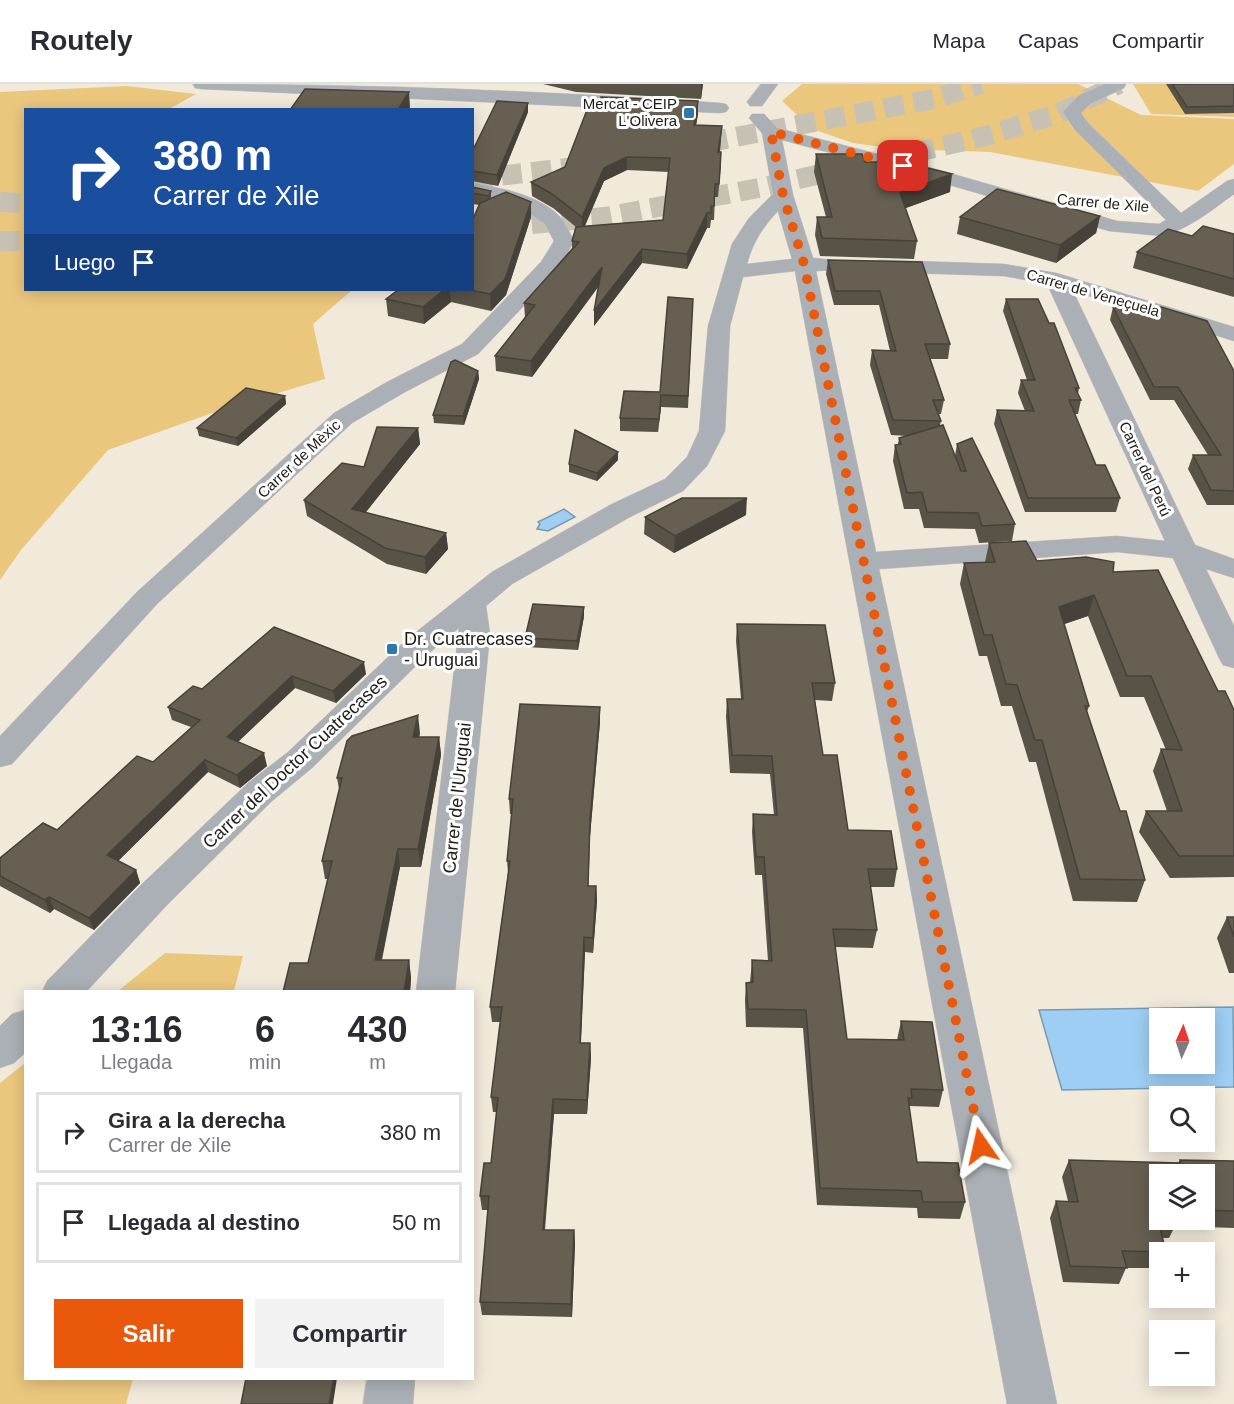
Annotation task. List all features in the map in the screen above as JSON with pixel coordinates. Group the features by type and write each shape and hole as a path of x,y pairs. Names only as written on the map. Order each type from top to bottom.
{"street":[{"path":"201,84 647,103 741,113 771,132 783,195 804,264 1032,1404"},
{"path":"323,89 340,84"},
{"path":"741,113 770,84"},
{"path":"1118,84 1084,100 1072,112 1081,126 1172,215"},
{"name":"Carrer de Xile","path":"771,132 996,192 1116,227 1162,230 1172,215"},
{"name":"Carrer de Xile","path":"1138,209 1172,215 1194,214 1234,185"},
{"name":"Carrer de Mèxic","path":"0,756 147,598 343,418 396,387 470,349 550,265 564,241 552,220 530,207 491,192 474,189"},
{"name":"Carrer de Xile","path":"996,192 1115,207"},
{"name":"Carrer del Doctor Cuatrecases","path":"63,990 154,895 260,792 300,760 417,647 502,578 620,511 674,485 698,460 712,431 719,326 742,244 756,222 783,195"},
{"name":"Carrer de Veneçuela","path":"734,272 804,264 1004,270 1056,279 1234,334"},
{"name":"Carrer del Perú","path":"1056,279 1234,658"},
{"path":"864,561 1117,544 1184,551 1234,569"},
{"name":"Carrer de l'Uruguai","path":"435,990 475,634 471,604"},
{"path":"0,1051 24,1028"},
{"path":"388,1404 391,1380"}],"shaded area":[{"path":"802,84 1078,84 1141,115 1234,119 1234,164 1198,191 990,152 895,149 853,143 812,129 782,101"},
{"path":"1133,84 1234,84 1234,117 1151,114"},
{"path":"127,86 196,94 171,108 24,108 24,291 351,291 313,324 325,379 218,411 108,450 21,550 0,580 0,92"},
{"path":"165,953 243,956 234,990 119,990"},
{"path":"24,1064 24,1380 133,1380 126,1404 0,1404 0,1083"}],"water":[{"path":"564,509 575,517 548,531 537,529 540,524 538,522"},
{"path":"1233,1007 1234,1087 1149,1086 1149,1088 1062,1090 1039,1010 1149,1008 1149,1074 1215,1074 1215,1008 1168,1008"}],"building":[{"path":"1172,84 1234,84 1234,106 1187,107"},
{"path":"305,89 409,92 399,108 291,108"},
{"path":"601,97 698,101 694,125 722,126 718,152 721,152 719,184 715,184 714,206 711,206 711,213 707,213 687,254 642,249 594,311 602,267 531,361 495,356 535,305 524,303 579,242 572,241 576,227 663,220 670,158 627,157 604,168 582,217 552,194 531,182 565,167 590,102 600,103"},
{"path":"497,101 528,103 497,175 474,171 474,148"},
{"path":"816,154 862,154 865,162 903,162 952,174 900,193 917,241 822,238 817,217 832,217"},
{"path":"474,187 491,191 489,196 474,193"},
{"path":"997,189 1100,216 1060,245 960,217"},
{"path":"506,192 531,202 505,279 490,294 474,291 474,216 480,203"},
{"path":"1203,226 1234,234 1234,279 1137,252 1168,229 1192,236"},
{"path":"828,260 922,262 950,344 925,344 944,400 933,400 941,421 893,420 872,350 896,351 880,291 835,291"},
{"path":"397,291 443,291 423,307 386,299"},
{"path":"668,297 693,299 688,396 661,395 659,419 620,418 624,391 660,392"},
{"path":"1006,299 1038,299 1049,323 1054,323 1079,388 1075,388 1081,400 1069,400 1096,465 1105,465 1120,498 1028,498 997,410 1034,411 1021,380 1035,380"},
{"path":"1113,307 1161,307 1207,321 1234,371 1234,491 1211,490 1193,455 1221,455 1178,387 1154,387"},
{"path":"455,360 478,371 463,416 433,415 451,362"},
{"path":"246,388 285,396 236,438 197,428"},
{"path":"943,425 961,471 966,471 957,444 972,438 1015,524 982,526 978,513 927,512 922,492 907,493 895,445 901,444 899,438"},
{"path":"377,427 418,428 352,509 446,533 425,557 385,548 304,500 342,463 364,467"},
{"path":"575,430 618,452 597,473 569,464"},
{"path":"682,498 747,498 675,536 645,517"},
{"path":"1026,541 1037,561 1086,557 1114,562 1113,572 1158,570 1218,691 1225,691 1234,710 1234,856 1179,856 1146,811 1182,811 1161,749 1182,750 1151,676 1127,676 1094,595 1059,607 1089,706 1085,706 1120,811 1126,811 1145,880 1080,879 1042,740 1035,740 1017,685 1006,684 992,635 984,635 964,563 995,562 989,543"},
{"path":"533,604 584,607 577,641 525,638"},
{"path":"737,624 825,625 835,683 812,683 823,755 837,755 848,830 891,831 897,869 868,869 877,930 833,929 847,1039 904,1040 901,1021 932,1022 943,1090 911,1089 912,1098 908,1098 917,1162 958,1163 965,1202 923,1202 921,1191 820,1188 806,1010 748,1009 746,983 753,982 752,960 772,961 764,857 756,857 753,814 777,815 772,756 732,755 727,699 743,699"},
{"path":"274,627 364,662 333,691 292,676 227,737 264,753 237,775 205,760 107,855 136,870 89,918 49,897 45,900 0,876 0,858 43,823 57,830 137,756 153,762 200,720 168,707 193,686 202,689"},
{"path":"520,704 600,707 590,820 588,886 596,886 593,938 584,937 580,1043 590,1043 587,1100 553,1099 543,1230 574,1230 571,1304 480,1302 489,1196 480,1196 484,1163 491,1163 498,1098 491,1097 502,1007 490,1007 510,861 507,861 513,799 509,799"},
{"path":"418,715 413,737 439,737 418,849 398,849 375,960 409,960 404,990 283,990 290,963 308,963 332,861 322,861 342,778 337,778 347,741 352,736"},
{"path":"1227,917 1234,917 1234,937"},
{"path":"1069,1160 1181,1163 1180,1160 1234,1161 1234,1211 1215,1210 1215,1164 1149,1164 1149,1230 1160,1230 1164,1242 1149,1242 1149,1252 1122,1251 1127,1268 1070,1266 1056,1201 1078,1202"},
{"path":"246,1380 334,1380 329,1404 241,1404"}],"tunnel":[{"path":"678,148 934,99 981,84"},
{"path":"474,230 605,217 764,187 986,136 1057,114 1119,84"},
{"path":"474,179 601,164"},
{"path":"0,202 24,203"},
{"path":"0,241 24,241"}],"place":[{"name":"Mercat - CEIP L'Olivera","path":"689,113"},
{"name":"Dr. Cuatrecases - Uruguai","path":"392,649"}],"route":[{"path":"903,166 771,132 783,195 804,264 981,1146"}]}
